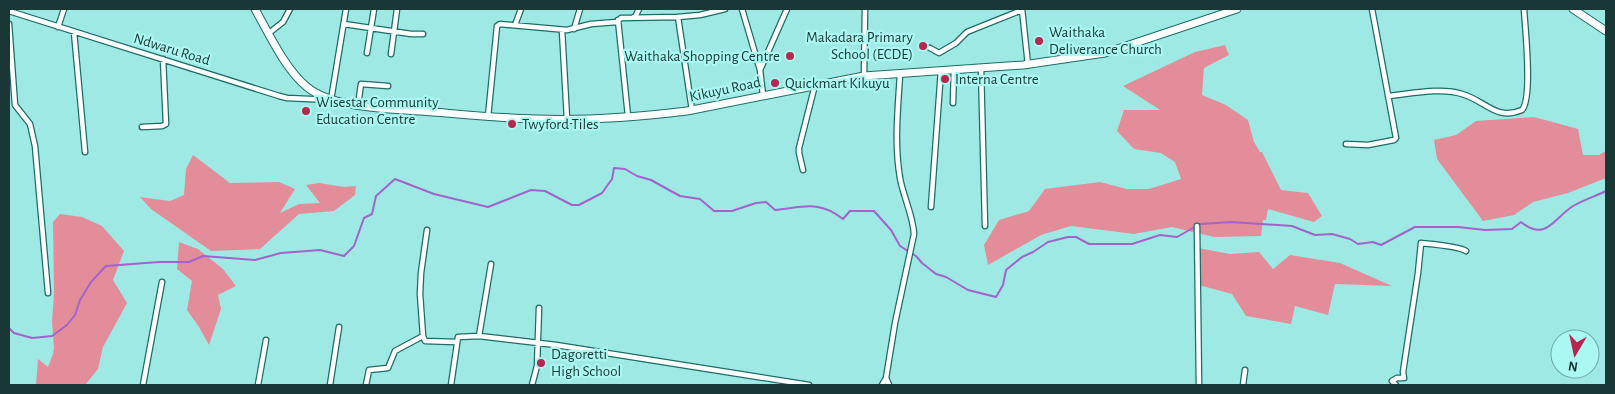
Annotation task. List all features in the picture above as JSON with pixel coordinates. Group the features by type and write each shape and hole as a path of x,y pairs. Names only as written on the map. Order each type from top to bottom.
{"main road":[{"name":"Kikuyu Road","path":"255,9 288,65 308,88 331,100 358,105 488,117 568,119 661,114 692,110 864,76 1028,65 1105,53 1237,9"},
{"path":"1573,9 1606,31"}],"street":[{"path":"58,27 64,9"},
{"path":"269,33 283,22 290,9"},
{"path":"331,100 346,9"},
{"path":"367,53 374,9"},
{"path":"391,54 398,9"},
{"path":"515,25 521,9"},
{"path":"574,29 580,9"},
{"path":"632,18 635,17 638,9"},
{"path":"700,15 702,9"},
{"path":"488,117 498,26 500,24 562,30 591,24 617,22 621,18 678,17 700,15 724,9"},
{"path":"742,9 760,70 763,95"},
{"path":"745,17 749,9"},
{"path":"760,70 787,9"},
{"path":"864,76 865,9"},
{"path":"930,48 939,53 956,43 967,32 1022,9 1028,65"},
{"path":"1346,144 1368,145 1396,138 1372,9"},
{"path":"1388,96 1445,90 1466,95 1501,114 1522,110 1526,102 1528,81 1524,9"},
{"name":"Ndwaru Road","path":"9,11 287,98 331,100"},
{"path":"678,17 692,110"},
{"path":"618,20 628,116"},
{"path":"9,24 15,104 30,124 35,146 48,293"},
{"path":"344,24 394,32 423,34"},
{"path":"562,30 568,119"},
{"path":"74,32 85,152"},
{"path":"142,127 166,124 163,59"},
{"path":"981,68 985,226"},
{"path":"953,103 954,69"},
{"path":"931,207 942,70"},
{"path":"882,385 886,378 900,298 914,234 900,177 898,156 897,130 900,74"},
{"path":"358,105 361,84 388,86"},
{"path":"802,170 799,148 815,86"},
{"path":"1197,226 1199,385"},
{"path":"428,230 421,273 420,294 423,336 425,340 430,342 456,342"},
{"path":"1396,385 1392,381 1397,378 1404,378 1403,372 1421,243 1461,248 1466,251"},
{"path":"479,336 491,264"},
{"path":"143,385 162,282"},
{"path":"532,385 537,366 538,308"},
{"path":"330,385 339,327"},
{"path":"366,385 368,370 388,368 395,351 423,336"},
{"path":"451,385 458,337 479,336 538,343 809,385"},
{"path":"258,385 266,340"},
{"path":"1243,385 1245,370"},
{"path":"886,378 890,385"}],"shaded area":[{"path":"1225,45 1229,55 1204,68 1202,95 1226,105 1248,120 1254,142 1260,152 1262,152 1281,190 1308,193 1322,216 1314,222 1268,209 1266,220 1263,220 1261,236 1214,237 1172,227 1134,234 1071,226 1041,235 988,265 984,245 999,220 1029,211 1045,189 1100,182 1127,189 1149,189 1181,179 1175,162 1161,153 1134,149 1117,131 1124,110 1160,110 1123,86 1195,52"},
{"path":"1534,117 1578,129 1583,155 1599,155 1606,151 1606,178 1568,193 1533,202 1514,215 1483,221 1437,159 1434,140 1456,135 1476,121"},
{"path":"193,155 230,183 279,182 295,189 280,213 299,204 320,203 306,185 319,183 344,187 356,186 355,195 334,211 299,214 260,249 211,251 151,209 140,197 170,201 184,195 186,169"},
{"path":"60,214 82,217 102,226 124,251 113,280 127,303 103,347 98,369 85,385 36,385 38,359 48,367 54,348 52,322 54,293 53,222"},
{"path":"179,242 198,249 223,269 236,286 218,295 221,309 209,345 187,310 192,281 177,269"},
{"path":"1198,248 1230,254 1259,252 1273,269 1290,255 1340,263 1392,286 1335,284 1328,315 1295,306 1291,324 1246,316 1232,294 1195,284"}],"waterway":[{"path":"9,328 14,333 32,338 52,336 67,325 75,315 80,300 91,282 106,266 189,262 203,256 255,260 281,253 320,250 344,256 354,246 364,218 372,214 376,196 395,179 434,194 488,207 531,190 545,191 572,205 579,205 602,193 612,179 614,168 625,169 637,176 651,180 680,196 700,199 714,211 732,211 756,203 766,202 775,210 811,206 819,207 843,219 850,211 874,211 891,230 900,246 916,256 936,274 946,277 968,290 996,297 1003,285 1006,270 1022,257 1048,242 1068,237 1076,237 1089,244 1132,244 1160,235 1177,237 1200,224 1231,222 1292,226 1315,235 1332,234 1350,239 1358,244 1373,242 1381,245 1415,227 1458,227 1485,230 1512,229 1521,222 1530,228 1543,229 1573,206 1606,191"}],"place":[{"name":"Waithaka Deliverance Church","path":"1039,41"},
{"name":"Makadara Primary School (ECDE)","path":"923,46"},
{"name":"Waithaka Shopping Centre","path":"790,56"},
{"name":"Interna Centre","path":"945,79"},
{"name":"Quickmart Kikuyu","path":"775,83"},
{"name":"Wisestar Community Education Centre","path":"306,111"},
{"name":"Twyford Tiles","path":"512,124"},
{"name":"Dagoretti High School","path":"541,363"}]}
